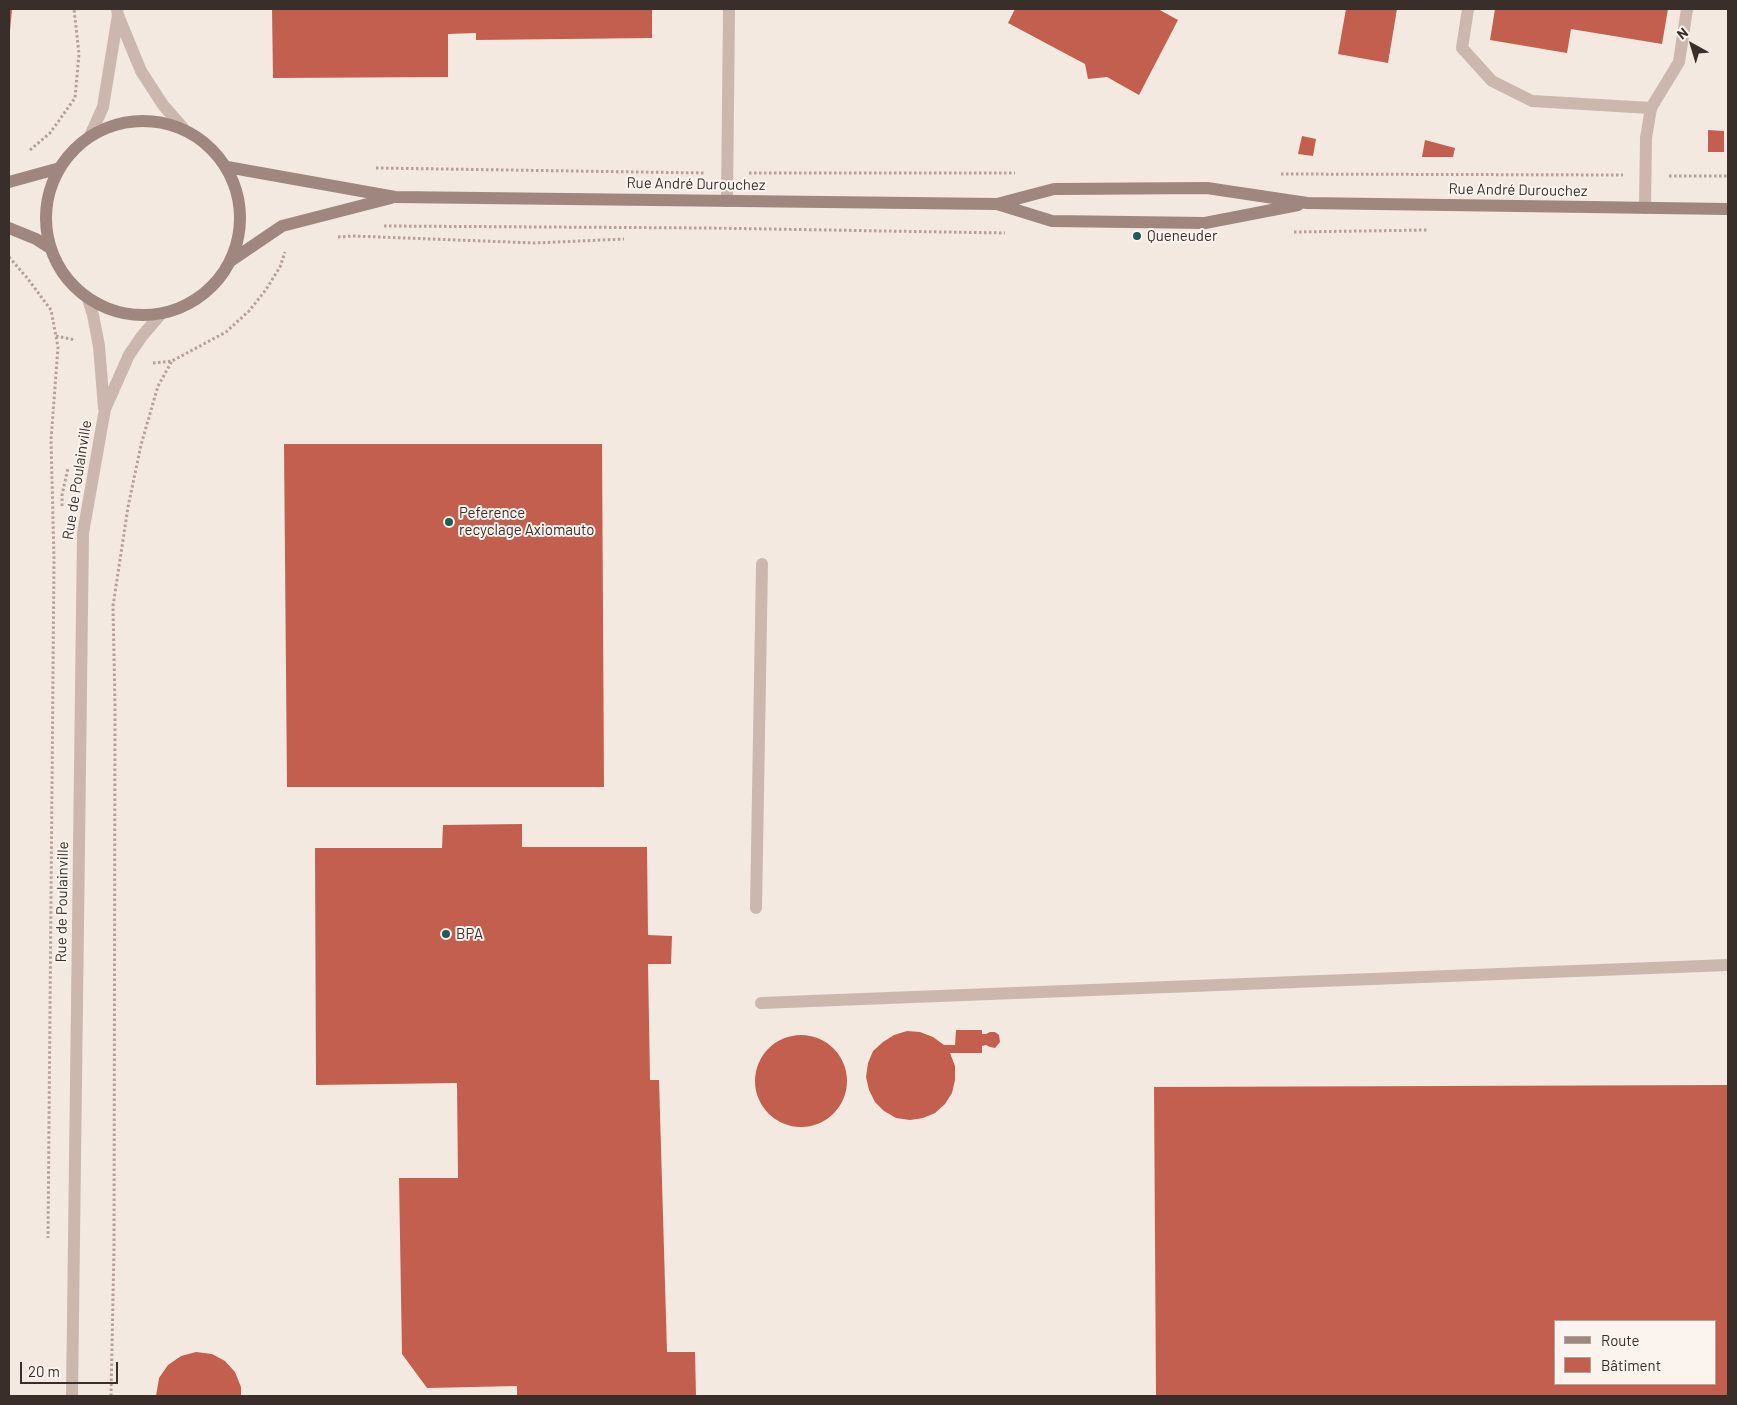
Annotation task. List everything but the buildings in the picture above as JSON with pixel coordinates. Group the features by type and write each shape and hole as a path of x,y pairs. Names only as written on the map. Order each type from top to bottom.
{"main road":[{"path":"151,121 183,128 200,138 215,151 227,167 239,197 241,229 232,260 214,286 190,304 160,315 135,316 110,311 88,299 72,285 59,268 50,248 46,221 49,193 60,168 73,150 90,136 120,123 151,121"},
{"name":"Rue André Durouchez","path":"227,167 395,197 997,204 1054,189 1207,188 1307,203 1728,209"},
{"path":"9,182 60,168"},
{"name":"Rue André Durouchez","path":"232,260 282,226 395,197"},
{"name":"Rue André Durouchez","path":"997,204 1052,221 1205,223 1307,203"},
{"path":"9,228 50,248"}],"street":[{"path":"727,200 729,9"},
{"path":"1468,9 1462,48 1492,81 1532,101 1651,108"},
{"path":"1645,208 1646,138 1651,108 1679,62 1687,9"},
{"path":"117,12 141,71 163,105 183,128"},
{"path":"90,136 103,107 117,12"},
{"name":"Rue de Poulainville","path":"88,299 99,346 105,409"},
{"name":"Rue de Poulainville","path":"72,1396 83,533 105,409 129,355 160,315"},
{"path":"756,908 762,564"},
{"path":"761,1003 1728,965"}],"path":[{"path":"24,156 50,133 75,98 80,54 74,9"},
{"path":"370,168 728,173 1017,173"},
{"path":"1272,174 1728,176"},
{"path":"333,238 353,236 535,243 624,239"},
{"path":"111,1396 114,1239 116,715 112,606 128,507 141,445 158,386 172,361 226,332 249,312 280,267 286,248"},
{"path":"9,257 51,310 58,347 51,440 54,559 48,1243"}],"place":[{"name":"Queneuder","path":"1137,236"},
{"name":"Peference recyclage Axiomauto","path":"449,522"},
{"name":"BPA","path":"446,934"}]}
